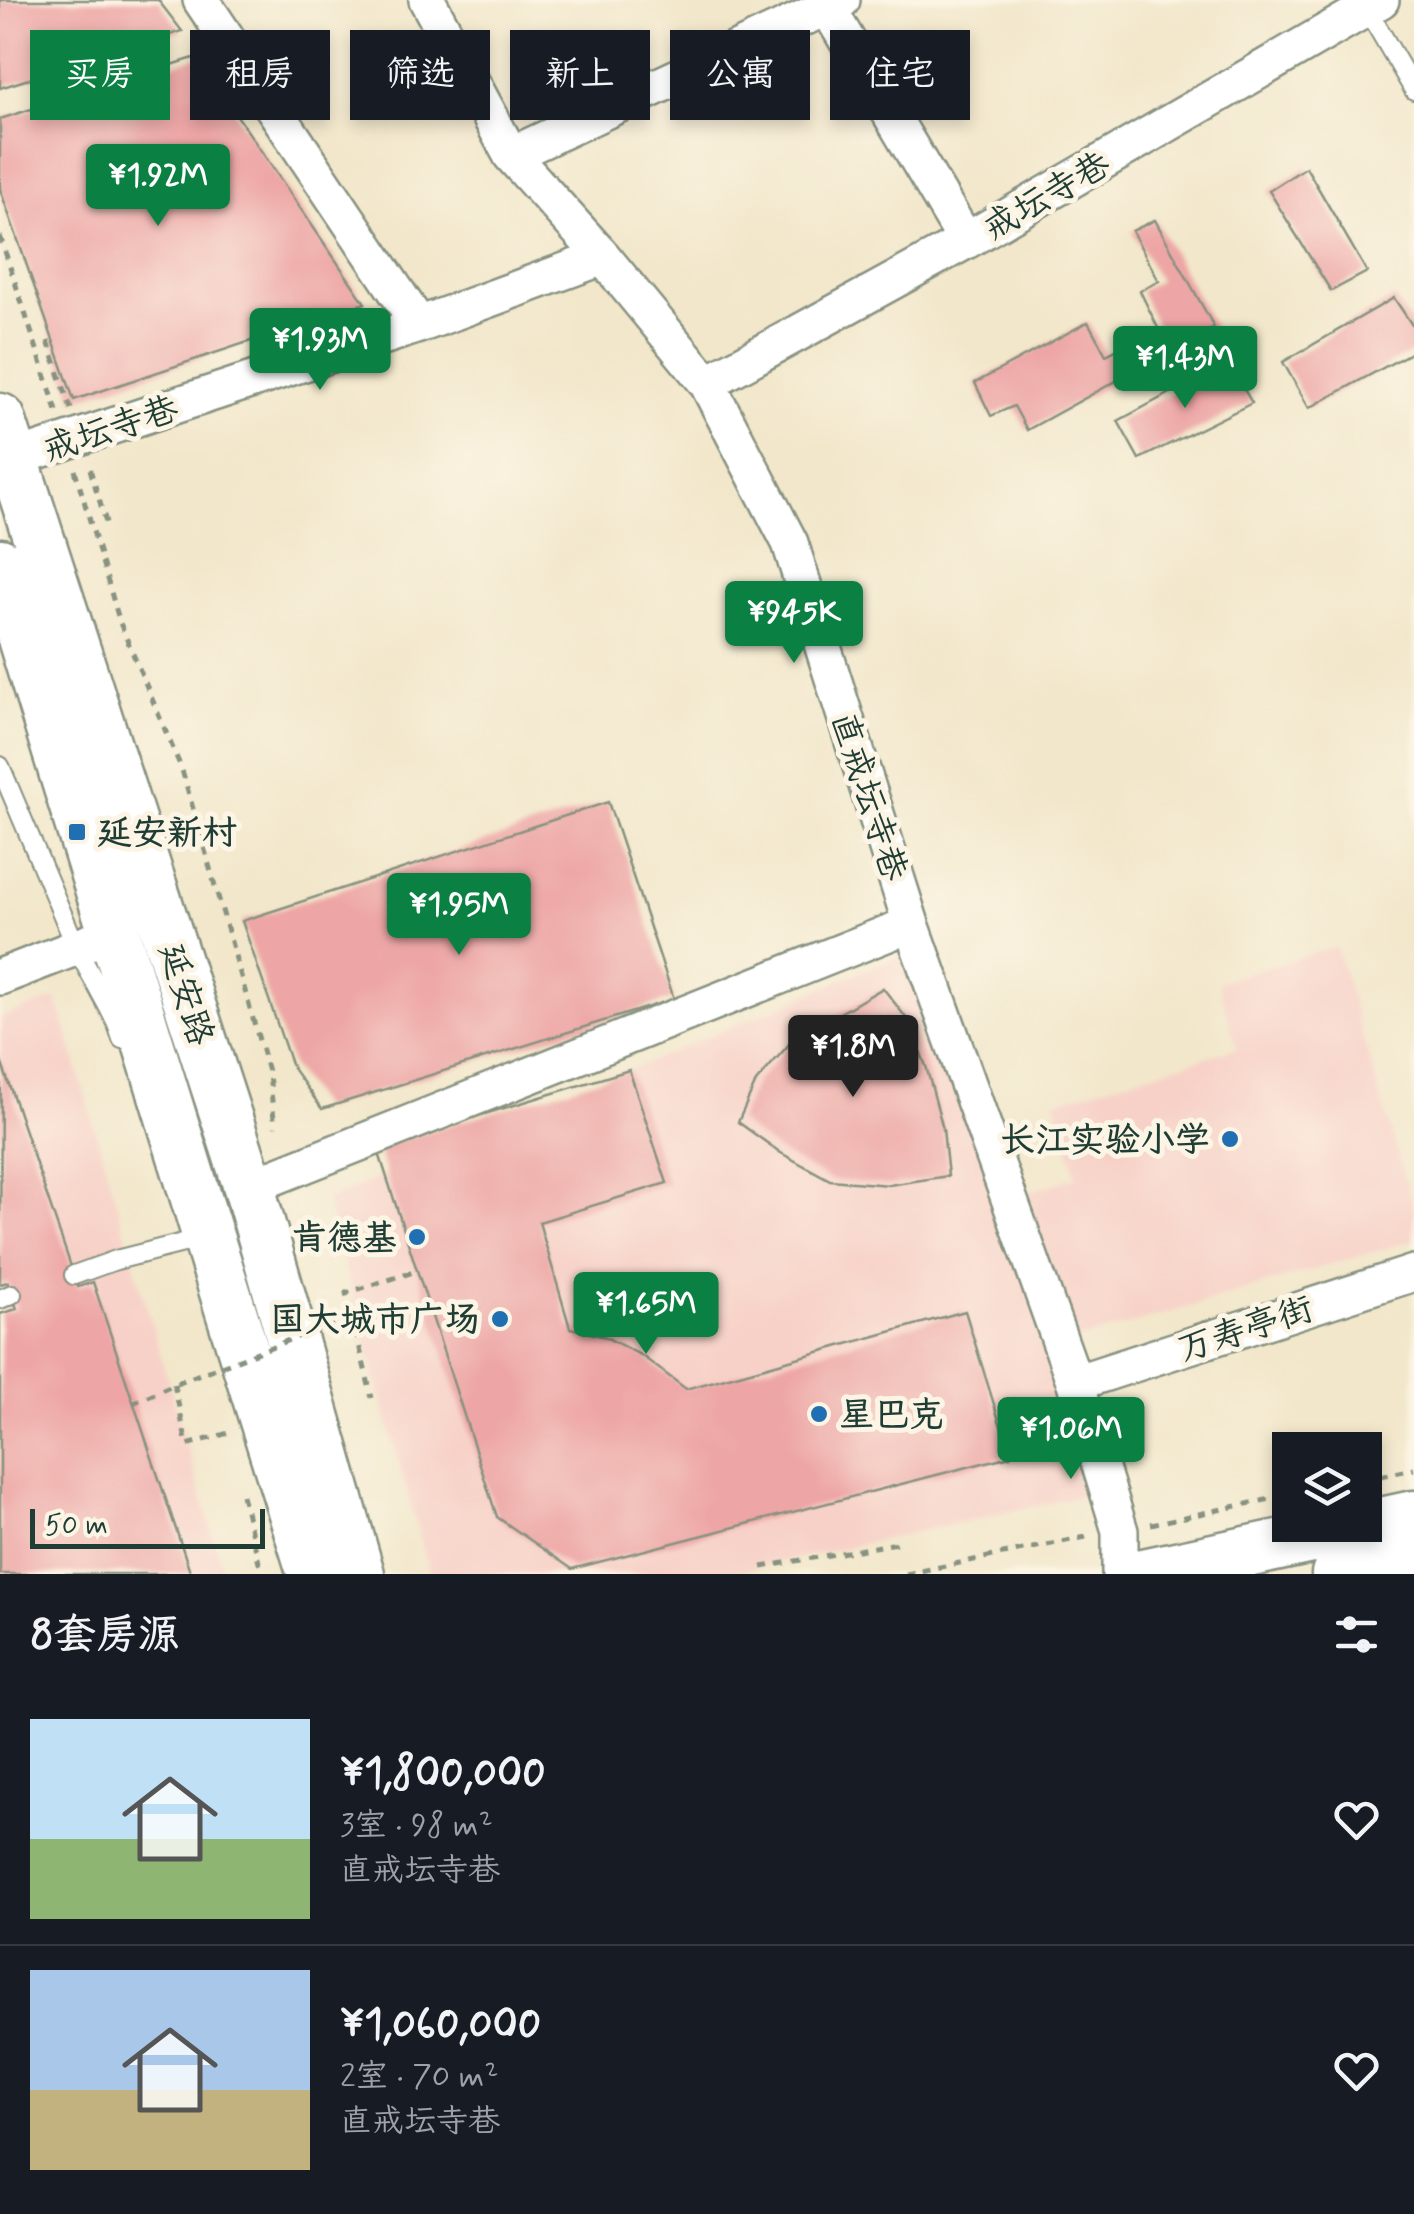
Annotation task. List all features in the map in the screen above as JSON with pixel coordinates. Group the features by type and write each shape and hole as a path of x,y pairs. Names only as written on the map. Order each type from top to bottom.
{"main road":[{"name":"延安路","path":"7,439 265,1182 359,1574"},
{"name":"延安路","path":"0,564 96,940 193,1234 314,1574"},
{"path":"193,1234 288,1574"},
{"path":"1144,1574 1414,1516"},
{"path":"1337,1574 1414,1557"}],"street":[{"path":"201,0 419,325"},
{"name":"直戒坛寺巷","path":"428,0 511,155 604,258 707,384 790,544 910,924 1075,1383 1120,1531 1120,1574"},
{"path":"511,155 831,3 966,241"},
{"name":"戒坛寺巷","path":"707,384 966,241 1370,3"},
{"name":"戒坛寺巷","path":"7,439 76,439 419,325 604,258"},
{"path":"265,1182 910,924"},
{"path":"0,977 96,940"},
{"name":"万寿亭街","path":"1075,1383 1414,1273"}],"lane":[{"path":"1370,3 1414,90"},
{"path":"0,766 96,940 128,1058"},
{"path":"74,1275 193,1234"}],"path":[{"path":"0,236 108,529"},
{"path":"48,341 120,623 182,770 268,1076 265,1182"},
{"path":"372,1398 346,1293 417,1270"},
{"path":"318,1309 324,1328"},
{"path":"133,1403 352,1316"},
{"path":"174,1384 187,1445 228,1433"},
{"path":"1382,1476 1414,1469"},
{"path":"762,1567 896,1543"}],"shaded area":[{"path":"918,947 1000,1200 1077,1177 1055,1101 1237,1048 1218,982 1336,947 1414,1210 1414,1240 1044,1350 1084,1495 726,1574 430,1574 326,1200"},
{"path":"57,998 224,1574 0,1574 0,1018"}],"building":[{"path":"0,0 158,0 182,31 170,35 170,30 30,30 30,79 0,88"},
{"path":"190,59 190,120 240,120 365,303 74,400 0,189 0,119 30,110 30,120 170,120 170,65"},
{"path":"1306,167 1367,272 1331,291 1269,191"},
{"path":"1155,220 1214,327 1027,430 1014,406 991,416 975,383 1088,322 1106,355 1158,328 1140,291 1159,281 1132,231"},
{"path":"1394,298 1414,328 1414,351 1309,408 1283,362"},
{"path":"1228,362 1252,403 1139,459 1118,421"},
{"path":"608,802 674,999 322,1109 292,1067 242,921"},
{"path":"883,988 907,1019 926,1066 943,1129 948,1176 889,1185 830,1180 781,1153 738,1122 756,1082 792,1041"},
{"path":"1,1061 78,1287 93,1282 191,1574 0,1574 0,1314 17,1309 8,1282 0,1284"},
{"name":"国大城市广场","path":"629,1070 667,1183 539,1222 570,1328 605,1337 642,1356 686,1389 965,1311 1010,1456 572,1569 497,1517 377,1147"}],"place":[{"name":"延安新村","path":"77,832"},
{"name":"长江实验小学","path":"1230,1139"},
{"name":"肯德基","path":"417,1237"},
{"name":"国大城市广场","path":"500,1319"},
{"name":"星巴克","path":"819,1414"}]}
